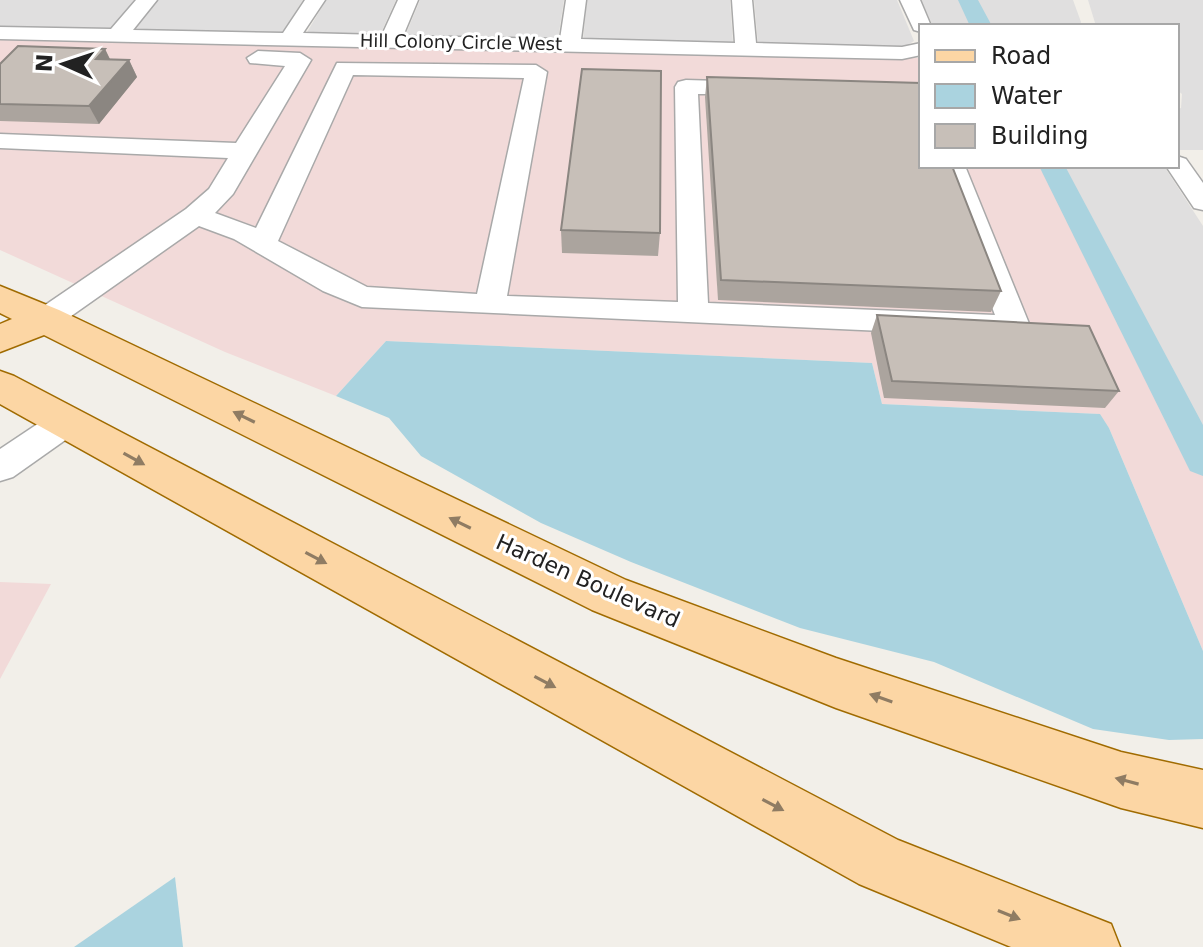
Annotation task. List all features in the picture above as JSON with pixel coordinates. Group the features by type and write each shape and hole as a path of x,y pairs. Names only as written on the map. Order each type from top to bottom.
{"main road":[{"name":"Harden Boulevard","path":"0,298 609,595 836,683 1121,780 1203,799"},
{"path":"0,339 46,319"},
{"path":"0,386 880,863 1088,947"}],"street":[{"path":"117,35 147,0"},
{"path":"290,38 315,0"},
{"path":"390,41 408,0"},
{"path":"570,44 576,0"},
{"path":"742,0 746,48"},
{"path":"910,0 920,24"},
{"name":"Hill Colony Circle West","path":"0,33 902,53 919,49"},
{"path":"0,50 300,60 220,194 196,215 46,319"},
{"path":"263,243 345,68 536,72 490,305"},
{"path":"693,312 686,87 780,89"},
{"path":"0,141 244,151"},
{"path":"1179,157 1203,157"},
{"path":"1179,167 1203,202"},
{"path":"196,215 263,243 333,284 362,297 1015,326 953,168"},
{"path":"0,467 66,422"}],"shaded area":[{"path":"0,0 135,0 109,30 0,28"},
{"path":"158,0 303,0 282,33 133,30"},
{"path":"326,0 396,0 380,35 306,34"},
{"path":"420,0 564,0 558,39 405,36"},
{"path":"587,0 730,0 733,43 583,40"},
{"path":"754,0 897,0 914,41 904,47 758,44"},
{"path":"921,0 1073,0 1081,22 1080,24 932,24"},
{"path":"1088,0 1203,0 1203,150 1179,150 1182,94 1179,92 1179,24 1095,24"},
{"path":"0,38 919,58 919,168 1057,168 1203,440 1203,651 1109,428 1099,414 882,404 872,363 386,341 336,396 225,352 0,250"},
{"path":"1057,168 1165,168 1203,226 1203,440"},
{"path":"0,582 51,584 0,679"}],"water":[{"path":"386,341 872,363 882,404 1100,414 1109,428 1203,651 1203,739 1169,740 1093,729 934,662 800,628 541,523 421,456 389,418 336,396"},
{"path":"175,877 183,947 74,947"}],"building":[{"path":"18,46 105,49 96,59 129,60 89,106 0,104 0,64"},
{"path":"582,69 661,71 660,233 561,230"},
{"path":"707,77 919,83 919,168 953,168 1001,291 721,280"},
{"path":"877,315 1089,326 1119,391 892,381"}],"waterway":[{"path":"968,0 980,24"},
{"path":"1053,168 1203,461"}]}
